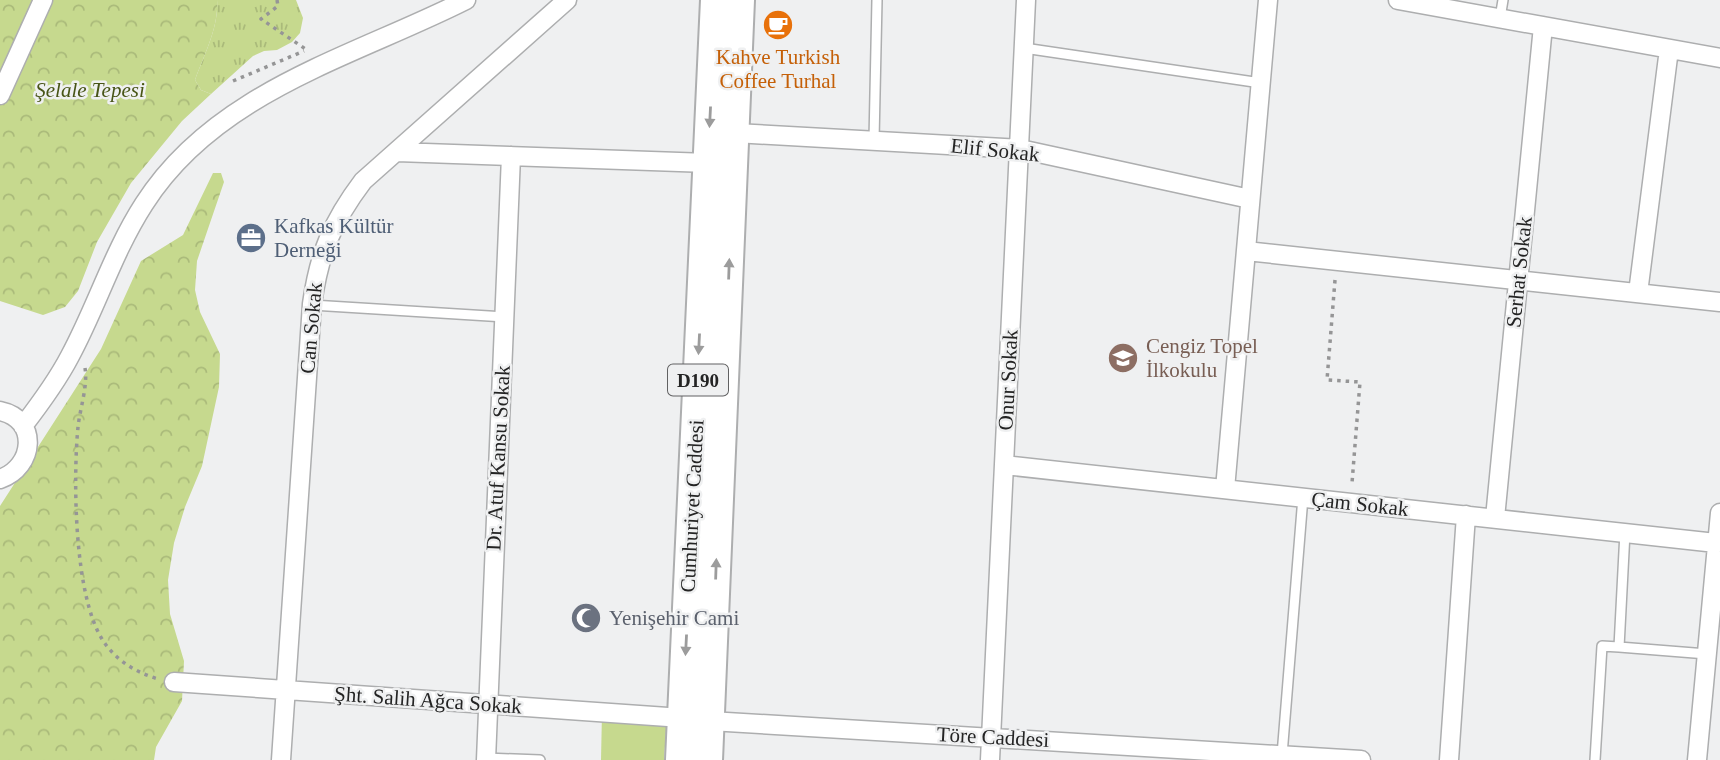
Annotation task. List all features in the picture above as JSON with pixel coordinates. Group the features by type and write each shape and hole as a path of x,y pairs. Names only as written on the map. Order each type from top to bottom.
{"highway":[{"name":"Cumhuriyet Caddesi","path":"708,760 696,719 708,163 715,0"},
{"name":"Cumhuriyet Caddesi","path":"680,760 696,719 735,133 740,0"}],"street":[{"path":"0,94 43,0"},
{"path":"23,426 59,377 71,355 125,236 145,202 166,174 219,122 257,97 466,0"},
{"name":"Can Sokak","path":"281,760 312,305 317,268 327,238 343,207 363,181 567,0"},
{"name":"Onur Sokak","path":"990,760 1026,0"},
{"path":"1225,489 1268,0"},
{"path":"1398,0 1720,58"},
{"name":"Serhat Sokak","path":"1495,518 1543,26"},
{"path":"1638,293 1669,49"},
{"name":"Elif Sokak","path":"735,133 1020,149 1250,199"},
{"path":"397,152 708,163"},
{"name":"Dr. Atuf Kansu Sokak","path":"486,759 511,156"},
{"path":"1246,251 1720,302"},
{"path":"0,411 16,418 23,426 28,447 26,458 12,475 0,479"},
{"name":"Çam Sokak","path":"1004,465 1716,542"},
{"path":"1698,760 1720,513"},
{"path":"1449,760 1466,515"},
{"name":"Şht. Salih Ağca Sokak","path":"174,682 696,719"},
{"name":"Töre Caddesi","path":"696,719 1360,760"}],"lane":[{"path":"874,141 877,0"},
{"path":"1500,18 1503,0"},
{"path":"1024,48 1261,83"},
{"path":"312,305 505,317"},
{"path":"1282,755 1303,497"},
{"path":"1619,648 1625,533"},
{"path":"1595,760 1602,646 1707,654"},
{"path":"486,759 540,760"}],"path":[{"path":"276,0 278,6 261,19 307,50"},
{"path":"1336,260 1328,380 1360,382 1351,503"},
{"path":"71,355 84,365 86,370 79,425 76,489 81,557 93,620 107,647 127,666 149,677 174,682"}],"green space":[{"name":"Şelale Tepesi","path":"0,0 217,0 213,31 195,80 201,90 211,94 182,121 131,183 97,242 78,291 65,307 43,315 0,301"},
{"path":"217,0 296,0 303,18 300,33 292,42 277,50 264,51 253,56 211,94 201,90 195,80 213,31"},
{"path":"213,173 221,173 224,182 197,261 195,290 200,312 220,354 219,387 202,466 174,543 168,580 170,614 184,661 182,701 156,747 154,760 0,760 0,506 101,349 141,261 183,235"},
{"path":"602,712 667,717 664,760 601,760"}],"place":[{"name":"Kahve Turkish Coffee Turhal","path":"778,25"},
{"name":"Kafkas Kültür Derneği","path":"251,238"},
{"name":"Cengiz Topel İlkokulu","path":"1123,358"},
{"name":"Yenişehir Cami","path":"586,618"}]}
